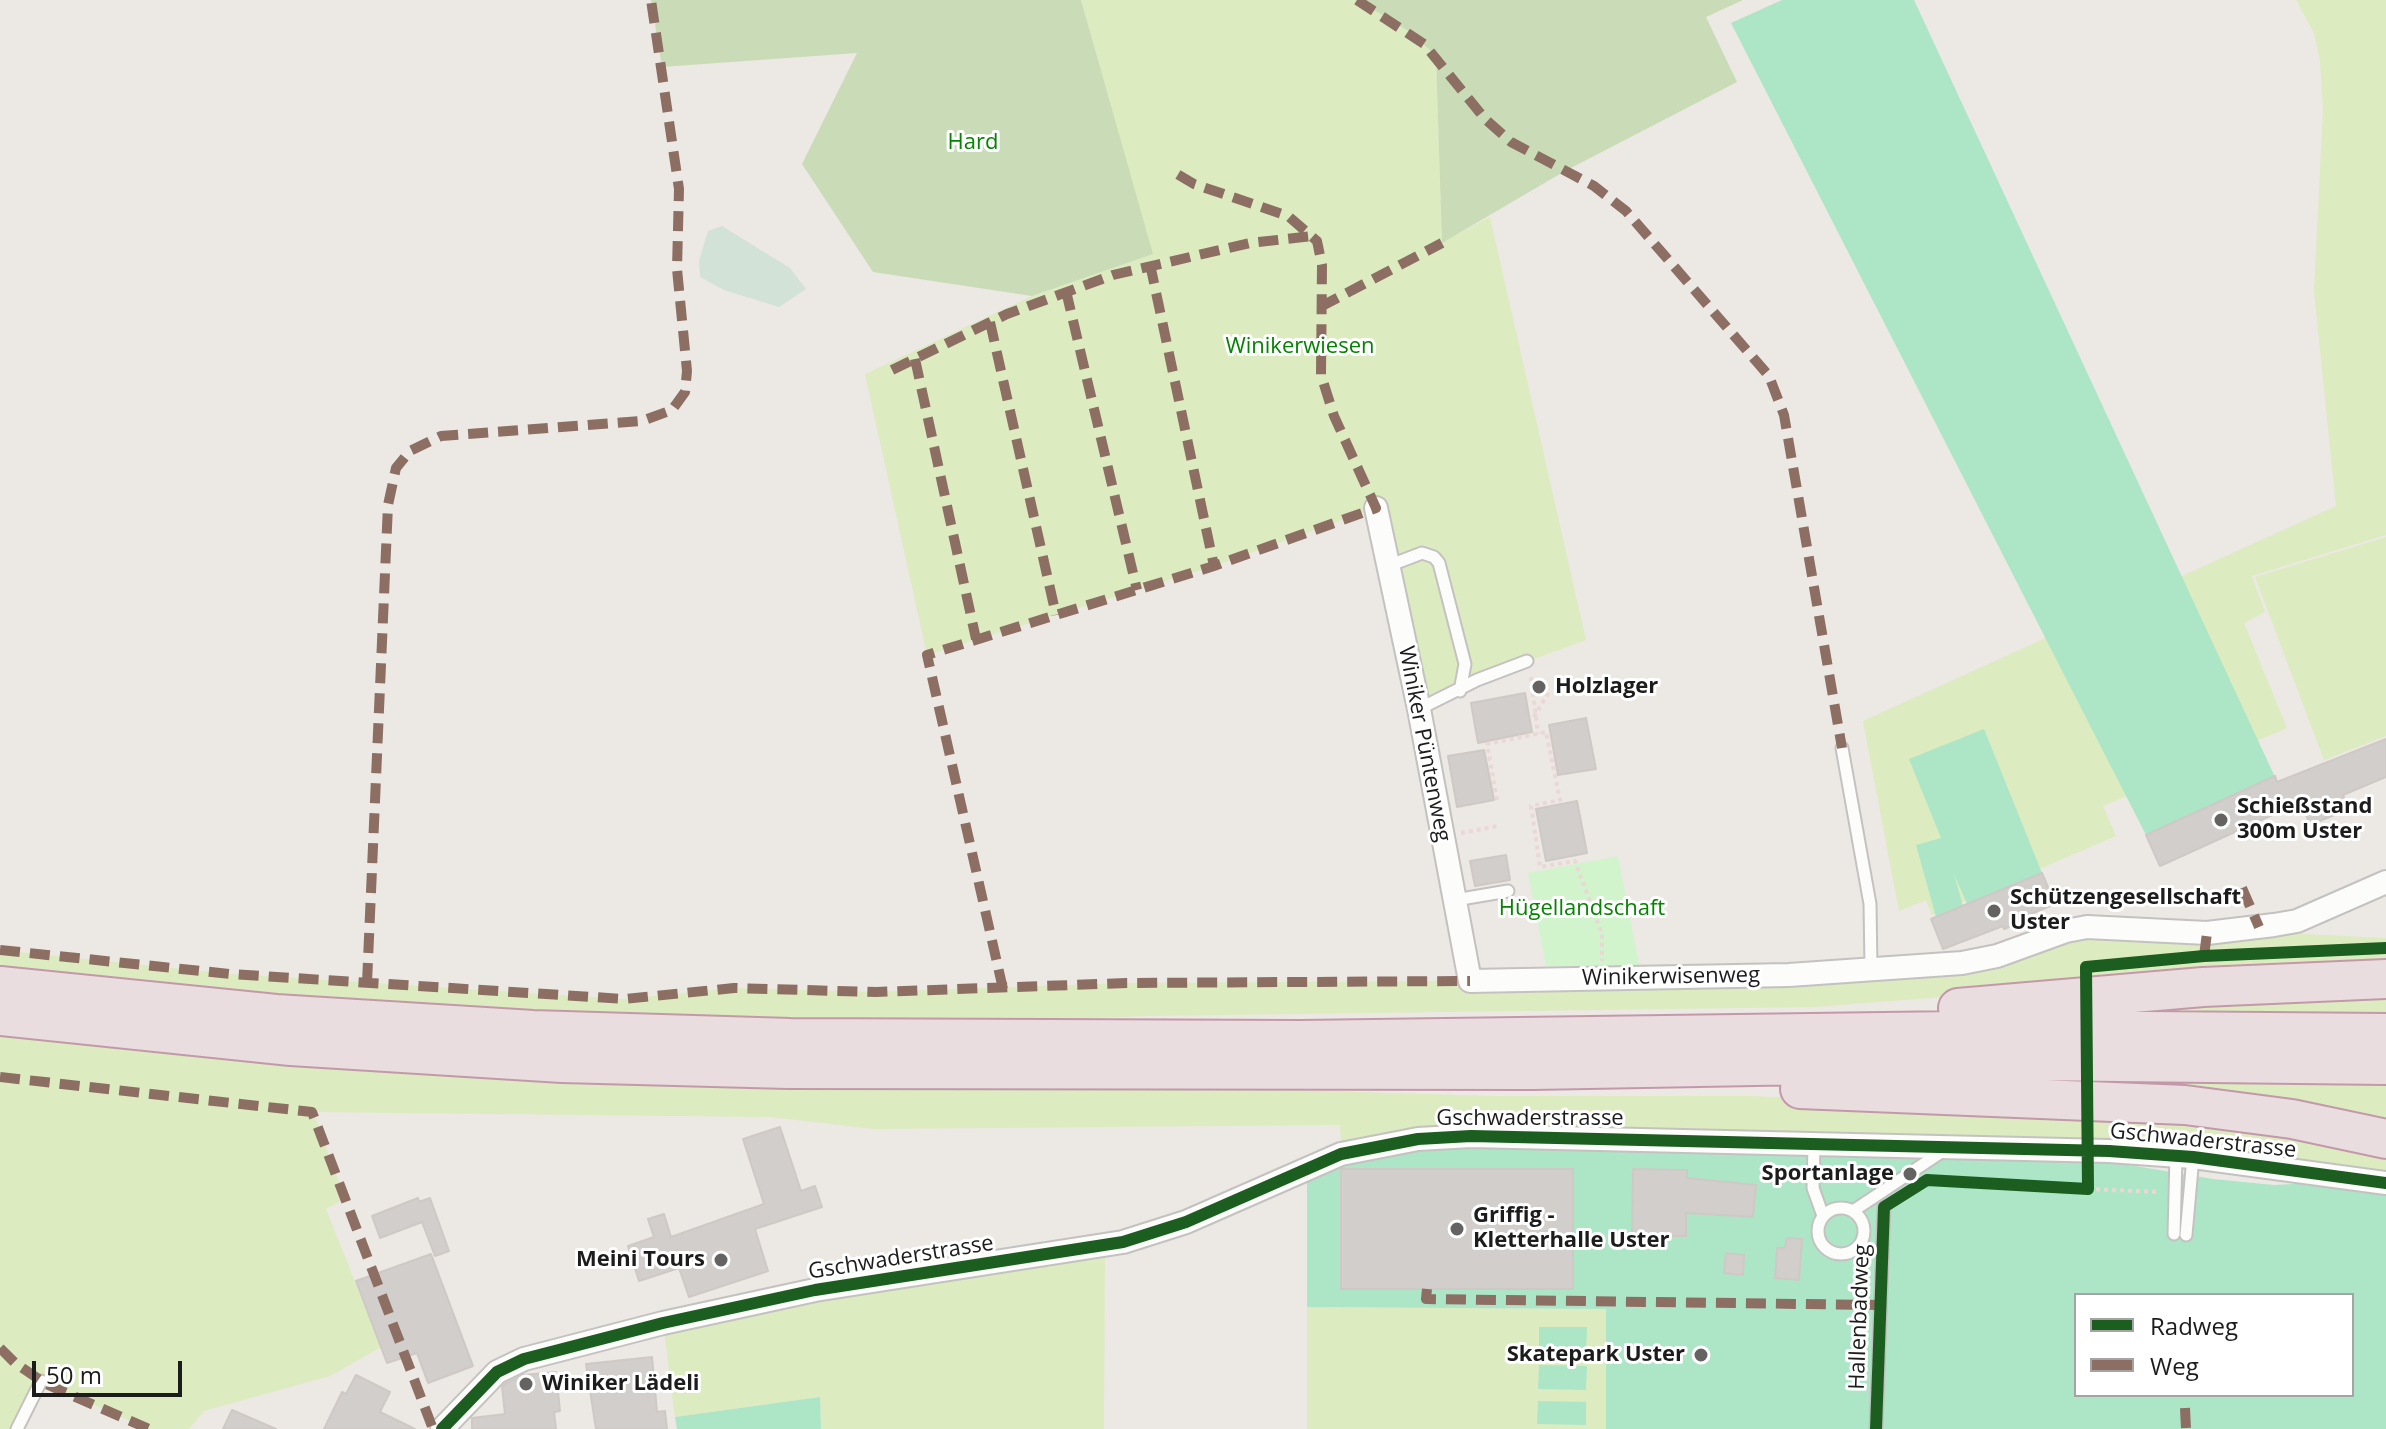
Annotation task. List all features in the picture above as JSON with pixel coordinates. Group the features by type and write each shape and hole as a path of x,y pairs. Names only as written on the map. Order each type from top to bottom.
{"highway":[{"path":"1665,1033 1720,1023 1868,1016 2203,987 2386,979"},
{"path":"0,986 276,1014 533,1030 775,1038 1300,1040 2029,1030 2386,1033"},
{"path":"0,1016 291,1046 562,1063 1042,1072 1533,1070 2033,1061 2386,1065"},
{"path":"1533,1070 1562,1085 1849,1090 2185,1105 2292,1119 2386,1139"}],"street":[{"name":"Winiker Püntenweg","path":"1376,508 1419,709 1470,981"},
{"name":"Winikerwisenweg","path":"1470,981 1789,975 1962,963 1997,956 2066,931 2087,927 2207,933 2297,921 2386,882"},
{"name":"Gschwaderstrasse","path":"442,1429 497,1372 524,1359 663,1323 815,1290 1123,1242 1186,1222 1307,1166 1379,1144 1471,1136 1949,1146 2184,1157 2386,1183"}],"lane":[{"path":"1388,566 1422,553 1434,557 1439,563 1465,664 1460,691"},
{"path":"1419,709 1477,680 1527,661"},
{"path":"1842,748 1870,904 1871,968"},
{"path":"1455,900 1508,891"},
{"path":"1814,1145 1813,1188 1823,1216 1819,1239 1823,1246 1836,1254 1859,1247 1864,1232 1859,1217 1853,1211 1838,1208 1823,1216"},
{"path":"1853,1211 1949,1146"},
{"path":"2184,1157 2180,1234 2184,1157"},
{"name":"Hallenbadweg","path":"1876,1429 1884,1207"},
{"path":"1864,1232 1883,1233"},
{"path":"17,1429 41,1381"}],"path":[{"path":"1527,661 1538,734"},
{"path":"1534,717 1550,690"},
{"path":"1497,800 1487,744 1546,732 1560,800 1531,806 1540,867 1575,861 1602,934 1603,979"},
{"path":"1442,836 1498,826"},
{"path":"2088,1189 2159,1191 2160,1206"}],"green space":[{"name":"Hard","path":"651,0 1081,0 1153,254 1032,296 873,272 802,164 857,53 662,67"},
{"name":"Winikerwiesen","path":"1081,0 1357,0 1410,32 1436,56 1442,242 1490,217 1586,640 1477,680 1419,709 1376,508 1214,566 927,655 865,374 1032,296 1152,254"},
{"path":"1357,0 1743,0 1706,17 1737,82 1565,171 1442,243 1436,56 1410,32"},
{"path":"1782,0 1914,0 2275,777 2146,835 1731,23"},
{"path":"2296,0 2386,0 2386,535 2252,576 2265,612 2244,623 2287,728 2103,806 2116,836 1932,915 1926,900 1899,911 1863,721 2336,506 2314,291 2323,110 2320,61 2314,33"},
{"path":"722,226 790,268 806,289 779,307 724,290 700,277 699,261 708,231"},
{"path":"2386,537 2386,736 2324,760 2255,577"},
{"path":"1984,729 2042,873 1967,904 1954,874 1963,906 1936,917 1916,845 1941,838 1909,759"},
{"name":"Hügellandschaft","path":"1618,856 1639,965 1546,966 1528,873"},
{"path":"2066,931 2238,931 2386,938 2386,968 2169,979 1816,1007 1150,1016 874,1025 636,1018 283,997 0,969 0,950 230,974 624,999 734,988 876,992 1127,983 1470,981 1962,963"},
{"path":"2386,989 2386,1018 2010,1012"},
{"path":"0,1033 1260,1089 1492,1096 1748,1096 2143,1112 2386,1147 2386,1174 2188,1149 1341,1144 1340,1125 875,1129 770,1117 313,1112 345,1199 326,1209 381,1347 330,1376 204,1411 189,1429 149,1429 46,1384 24,1429 0,1429"},
{"path":"2182,1078 2386,1081 2386,1127 2017,1081"},
{"path":"1423,1147 2087,1158 2213,1179 2274,1185 2312,1183 2386,1195 2386,1429 1606,1429 1606,1309 1307,1307 1307,1166"},
{"path":"1105,1245 1104,1429 821,1429 820,1397 675,1417 663,1323"},
{"path":"1307,1307 1607,1309 1606,1429 1307,1429"},
{"path":"1539,1327 1587,1327 1586,1352 1539,1351"},
{"path":"1539,1365 1587,1366 1586,1390 1538,1389"},
{"path":"820,1397 821,1429 677,1429 675,1417"},
{"path":"1538,1401 1586,1402 1586,1425 1537,1424"}],"building":[{"path":"1525,693 1532,732 1478,743 1471,703"},
{"path":"1586,718 1596,769 1558,775 1549,725"},
{"path":"2386,739 2386,777 2343,795 2349,809 2310,825 2301,802 2160,866 2146,835 2275,776 2277,782"},
{"path":"1484,750 1494,800 1457,807 1448,756"},
{"path":"1577,801 1587,853 1546,861 1536,809"},
{"path":"1506,855 1510,880 1475,886 1470,861"},
{"name":"Schützengesellschaft Uster","path":"2042,873 2055,904 2026,916 2027,920 1943,949 1931,919"},
{"path":"780,1127 801,1191 815,1186 822,1207 755,1229 768,1271 689,1297 679,1268 639,1281 628,1246 654,1237 648,1219 664,1214 671,1237 764,1204 743,1139"},
{"name":"Griffig - Kletterhalle Uster","path":"1341,1169 1573,1169 1573,1289 1341,1289"},
{"path":"1633,1169 1687,1170 1687,1178 1756,1185 1753,1217 1686,1213 1686,1236 1632,1236"},
{"path":"418,1198 419,1202 430,1198 449,1251 435,1256 422,1222 380,1238 372,1216"},
{"path":"1787,1238 1802,1239 1799,1280 1775,1278 1777,1248 1785,1248"},
{"path":"1726,1253 1744,1255 1743,1275 1724,1273"},
{"path":"431,1254 473,1366 428,1383 417,1353 387,1363 356,1281"},
{"path":"652,1357 657,1412 665,1411 667,1429 596,1429 586,1364"},
{"path":"556,1372 560,1411 554,1412 556,1429 472,1429 472,1418 505,1414 502,1387 505,1384 523,1375"},
{"path":"356,1375 390,1392 380,1412 415,1429 324,1429 342,1392 346,1394"},
{"path":"232,1410 276,1429 223,1429"}],"marked path":[{"path":"367,983 388,505 396,468 410,451 441,436 642,421 672,410 685,392 687,371 677,269 679,189 651,0"},
{"path":"1357,0 1424,44 1485,119 1511,142 1594,186 1626,211 1769,376 1784,415 1842,748"},
{"path":"1003,989 927,655 1214,566 1376,508 1334,416 1321,375 1322,265 1317,241 1288,216 1194,184 1172,171"},
{"path":"892,370 1007,314 1113,275 1250,243 1313,236"},
{"path":"1320,307 1442,243"},
{"path":"1150,264 1214,566"},
{"path":"1066,291 1137,590"},
{"path":"990,322 1056,615"},
{"path":"915,359 976,639"},
{"path":"2242,888 2259,927"},
{"path":"2204,956 2207,933"},
{"path":"0,950 230,974 624,999 734,988 876,992 1127,983 1470,981"},
{"path":"0,1077 312,1112 433,1429"},
{"path":"1427,1289 1426,1299 1880,1305"},
{"path":"0,1348 15,1363 46,1384 149,1429"},
{"path":"2185,1408 2186,1429"}],"cycle path":[{"path":"1876,1429 1884,1207 1927,1180 2088,1189 2086,967 2204,956 2386,948"},
{"path":"442,1429 497,1372 524,1359 663,1323 815,1290 1123,1242 1186,1222 1341,1154 1418,1139 1471,1136 2109,1151 2193,1157 2386,1183"}],"place":[{"name":"Holzlager","path":"1539,687"},
{"name":"Schießstand 300m Uster","path":"2221,820"},
{"name":"Schützengesellschaft Uster","path":"1994,911"},
{"name":"Sportanlage","path":"1910,1174"},
{"name":"Griffig - Kletterhalle Uster","path":"1457,1229"},
{"name":"Meini Tours","path":"721,1260"},
{"name":"Skatepark Uster","path":"1701,1355"},
{"name":"Winiker Lädeli","path":"526,1384"}]}
